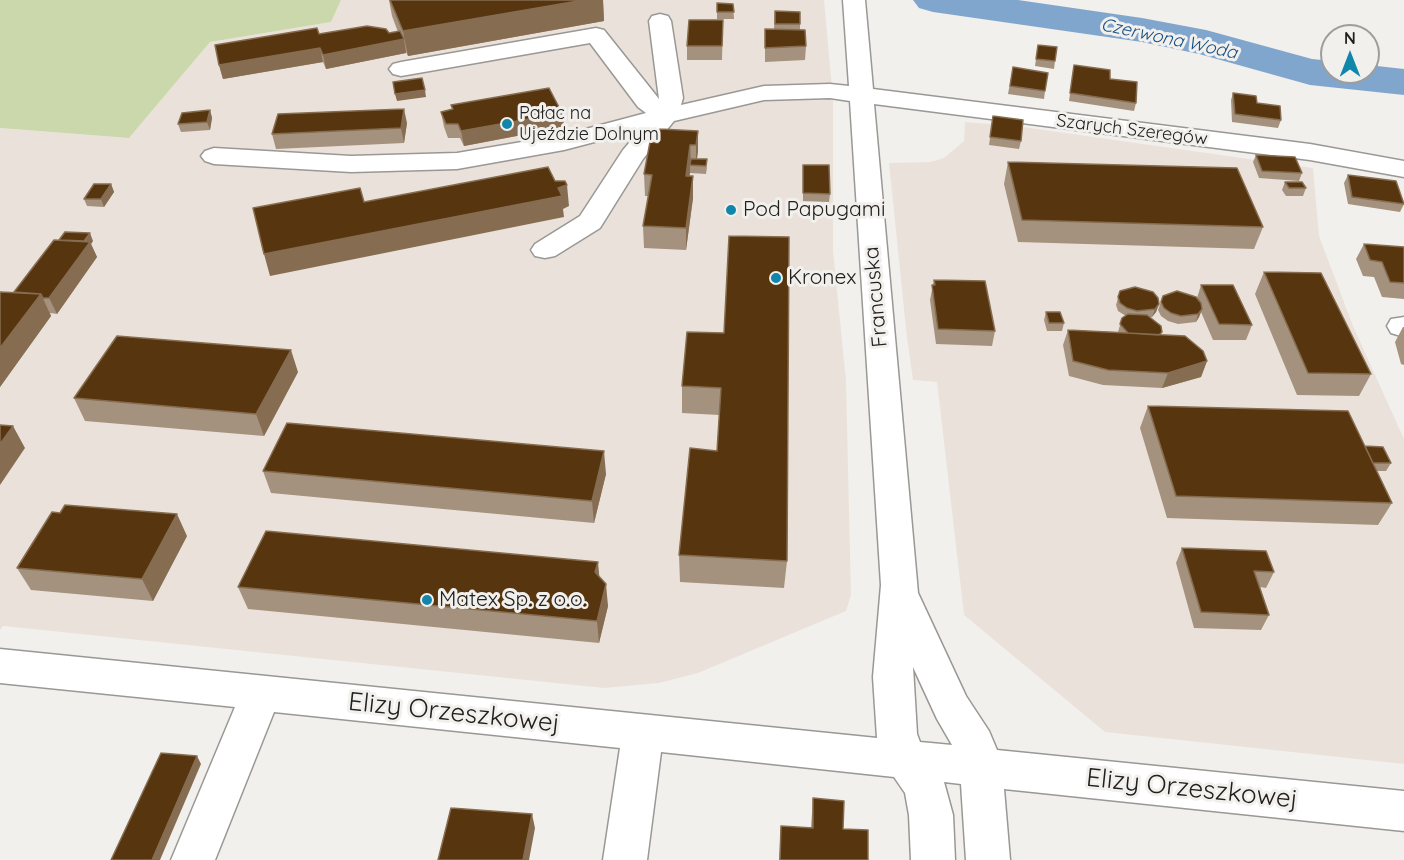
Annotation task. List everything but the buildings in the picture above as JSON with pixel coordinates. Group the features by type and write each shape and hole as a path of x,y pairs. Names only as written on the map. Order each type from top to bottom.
{"street":[{"name":"Francuska","path":"855,12 900,594 893,677 896,734 906,759"},
{"path":"545,250 590,222 632,155 665,116 671,98 660,21"},
{"path":"401,69 597,35 647,102 665,116"},
{"name":"Szarych Szeregów","path":"214,156 351,164 457,161 564,142 764,93 830,91 1310,152 1404,169"},
{"name":"Francuska","path":"900,594 951,707 975,744 981,767"},
{"name":"Elizy Orzeszkowej","path":"1,668 1404,811"},
{"path":"193,860 261,693"},
{"path":"625,860 642,732"},
{"path":"906,759 925,787 931,815 933,860"},
{"path":"981,767 988,860"}],"shaded area":[{"path":"341,0 824,0 833,99 833,251 846,380 851,595 846,611 698,673 659,683 604,688 3,626 0,630 0,128 129,138 210,42 331,22"},
{"path":"965,122 1016,126 1313,168 1319,236 1353,326 1404,439 1404,764 1105,732 964,615 937,382 913,380 889,163 930,162 944,158 964,141"}],"green space":[{"path":"0,0 341,0 331,22 210,42 129,138 0,128"}],"waterway":[{"name":"Czerwona Woda","path":"933,0 1142,30 1206,43 1310,72 1404,82"}],"place":[{"name":"Pałac na Ujeździe Dolnym","path":"507,124"},
{"name":"Pod Papugami","path":"731,210"},
{"name":"Kronex","path":"776,278"},
{"name":"Matex Sp. z o.o.","path":"427,600"}]}
